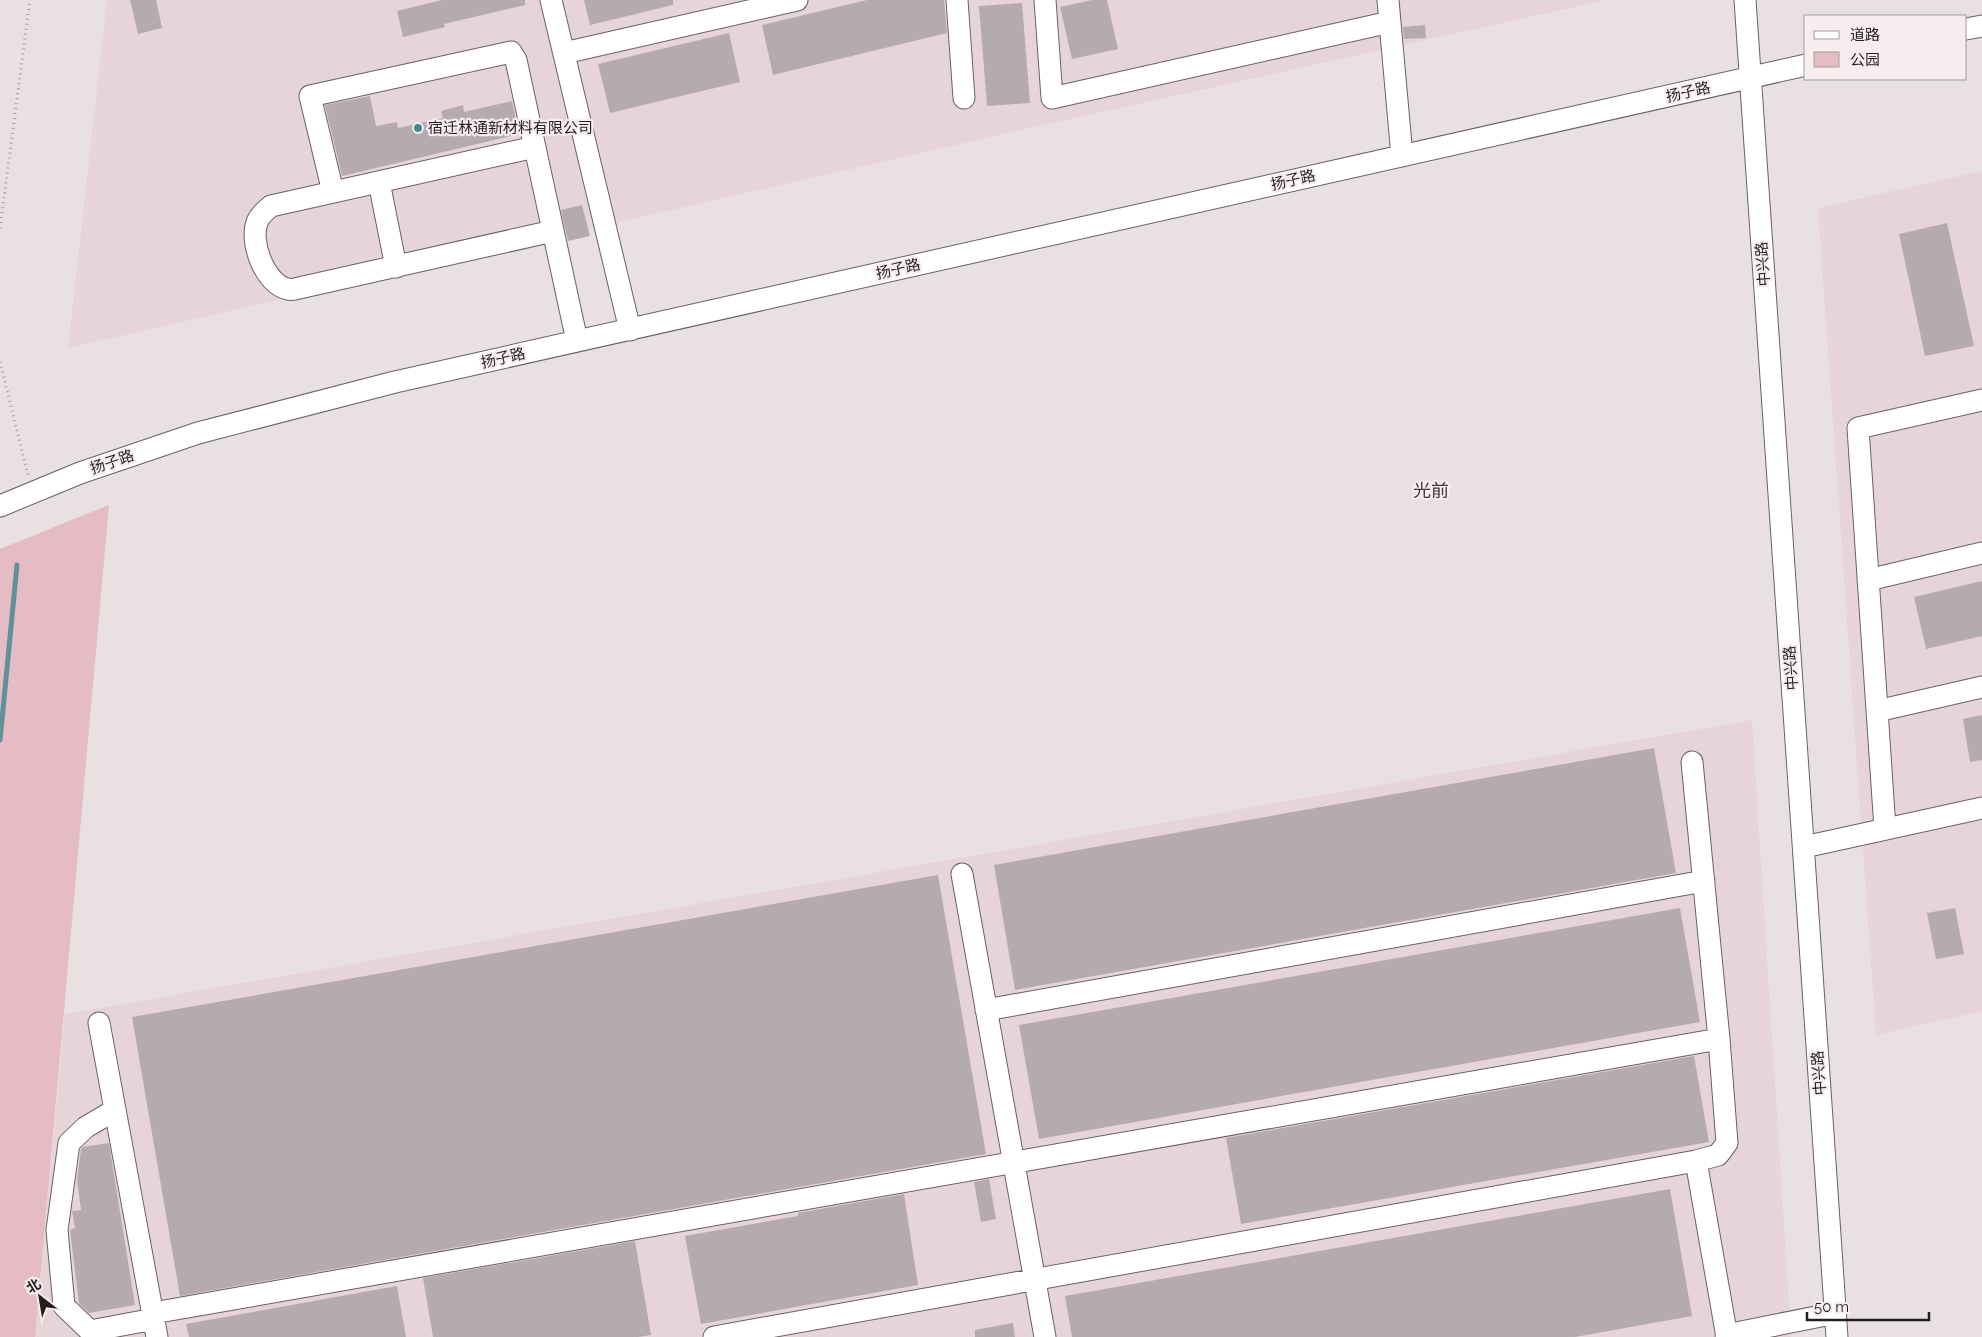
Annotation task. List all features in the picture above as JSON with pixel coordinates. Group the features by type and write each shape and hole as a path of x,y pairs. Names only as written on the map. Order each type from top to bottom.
{"street":[{"path":"551,0 630,330"},
{"path":"564,54 797,0"},
{"path":"957,0 964,98"},
{"path":"1045,0 1052,98 1390,22"},
{"path":"1388,0 1402,156"},
{"name":"中兴路","path":"1745,0 1837,1337"},
{"path":"1967,30 1982,26"},
{"path":"333,192 310,96 511,52 516,60 576,341"},
{"name":"扬子路","path":"0,506 80,473 198,433 395,382 1804,65"},
{"path":"535,147 271,206 262,213 257,222 255,244 260,259 275,281 286,289 299,288 553,231"},
{"path":"379,182 396,266"},
{"path":"1885,829 1858,428 1982,400"},
{"path":"1868,580 1982,553"},
{"path":"1877,711 1982,687"},
{"path":"714,1337 1696,1161 1718,1155 1727,1143 1719,1039 1692,762"},
{"path":"1804,847 1982,808"},
{"path":"962,874 1045,1337"},
{"path":"986,1010 1704,881"},
{"path":"99,1023 155,1323"},
{"path":"115,1110 86,1127 68,1143 57,1230 64,1306 90,1331 155,1323 1014,1163 1719,1039"},
{"path":"1696,1161 1727,1336 1836,1313"}],"path":[{"path":"0,228 30,0"},
{"path":"0,362 33,493"}],"shaded area":[{"path":"107,0 1606,0 1043,125 68,348"},
{"path":"1982,171 1982,1011 1876,1035 1818,208"},
{"path":"1752,720 1791,1337 35,1337 65,1014"}],"green space":[{"path":"109,505 35,1337 0,1337 0,549"}],"building":[{"path":"130,0 156,0 162,28 138,34"},
{"path":"442,0 525,0 525,5 444,24 445,27 403,37 397,11"},
{"path":"584,0 673,0 673,5 590,25"},
{"path":"867,0 944,0 947,33 773,75 762,25"},
{"path":"1092,0 1107,0 1118,49 1072,59 1060,7"},
{"path":"1022,3 1030,103 987,106 979,6"},
{"path":"1425,25 1426,38 1404,39 1403,27"},
{"path":"729,33 740,82 610,113 598,64"},
{"path":"370,96 376,126 397,122 398,128 443,118 441,111 463,105 464,112 512,101 519,134 342,176 325,105"},
{"path":"582,205 590,236 568,241 561,210"},
{"path":"1947,223 1974,346 1925,356 1899,234"},
{"path":"1982,581 1982,636 1926,649 1914,597"},
{"path":"1982,715 1982,760 1970,762 1963,719"},
{"path":"1654,748 1676,873 1015,990 994,865"},
{"path":"938,875 986,1154 180,1296 132,1017"},
{"path":"1680,908 1700,1022 1039,1139 1019,1025"},
{"path":"1955,908 1964,954 1936,959 1927,913"},
{"path":"1694,1056 1709,1142 1241,1224 1226,1138"},
{"path":"109,1143 135,1305 89,1313 79,1303 70,1230 75,1228 72,1211 81,1210 77,1180 81,1149 83,1147"},
{"path":"989,1179 996,1219 981,1222 974,1182"},
{"path":"1670,1189 1692,1316 1575,1337 1072,1337 1065,1296"},
{"path":"904,1194 918,1285 701,1324 685,1236 798,1216 798,1213"},
{"path":"635,1241 651,1335 638,1337 433,1337 423,1278"},
{"path":"397,1286 406,1337 189,1337 186,1324"},
{"path":"1013,1323 1015,1337 975,1337 975,1330"}],"waterway":[{"path":"0,740 17,565"}],"place":[{"name":"宿迁林通新材料有限公司","path":"418,128"}],"district":[{"name":"光前","path":"1431,490"}]}
